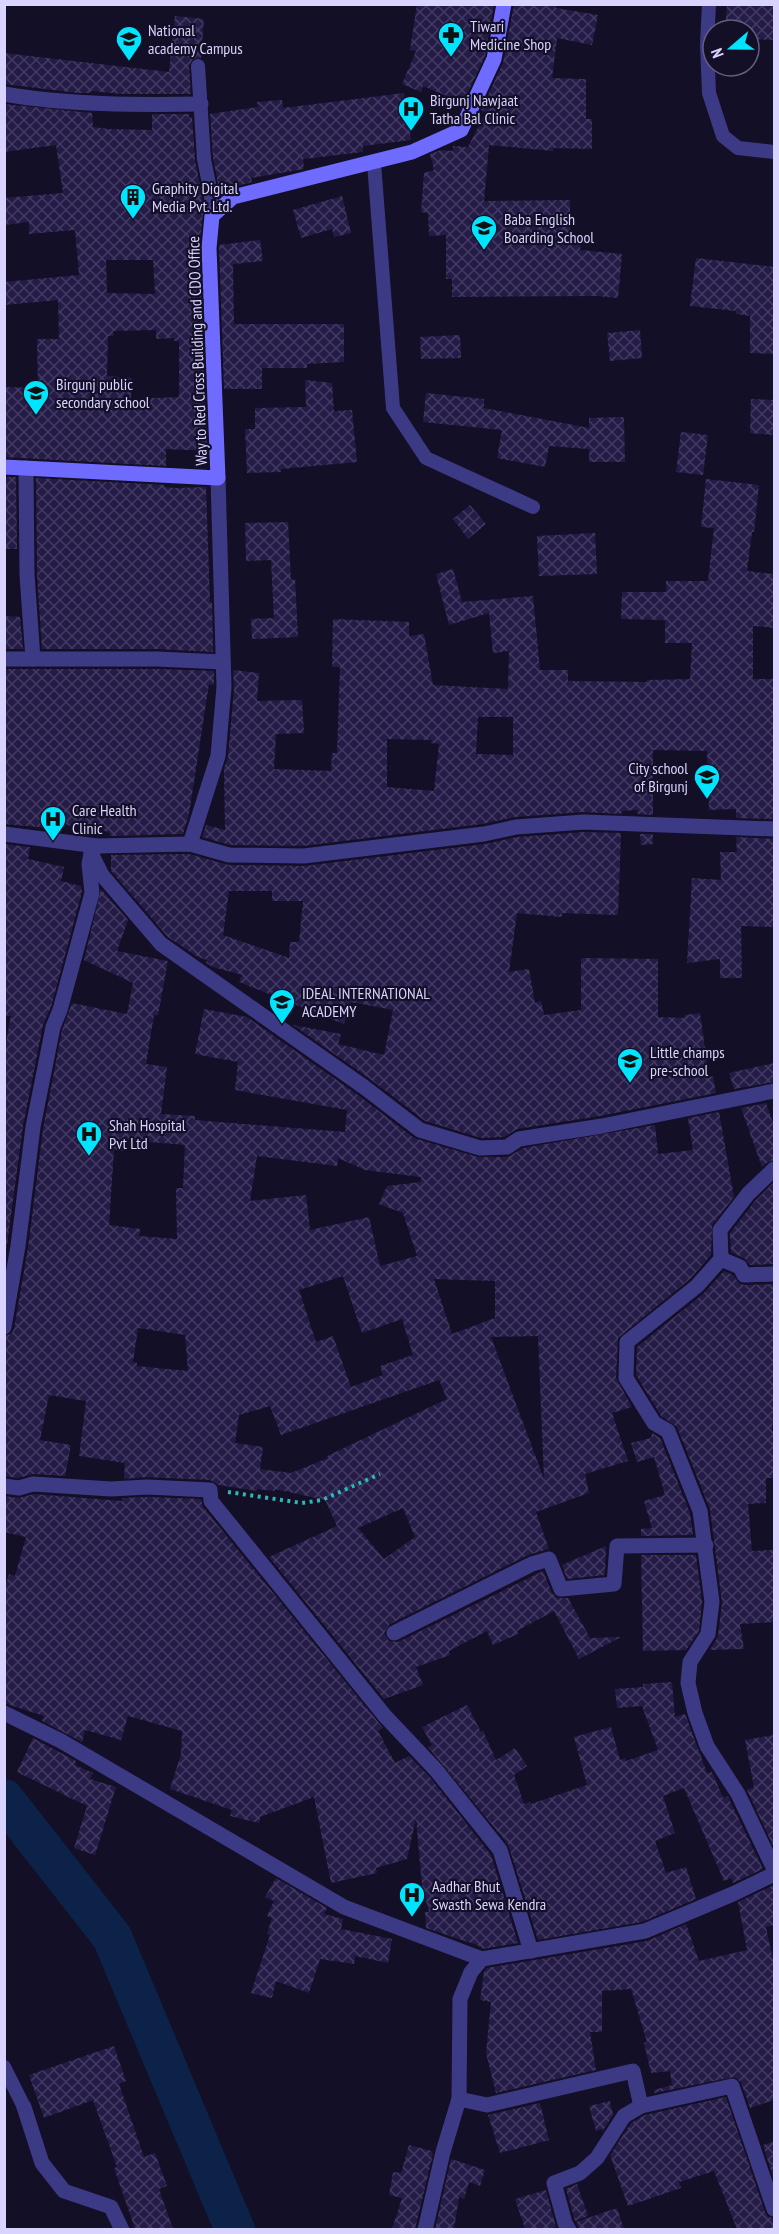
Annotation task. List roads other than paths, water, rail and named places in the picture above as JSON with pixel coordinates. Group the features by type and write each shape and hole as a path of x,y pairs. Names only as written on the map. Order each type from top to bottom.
{"main road":[{"name":"Way to Red Cross Building and CDO Office","path":"218,478 209,248 212,216 233,197 412,152 461,130 494,59 504,4"},
{"path":"4,467 218,478"}],"street":[{"path":"4,94 30,98 156,105 201,104"},
{"path":"26,468 27,575 33,659"},
{"name":"Way to Red Cross Building and CDO Office","path":"190,844 218,756 224,687 218,478"},
{"path":"4,659 156,659 223,662"},
{"path":"4,834 94,849 190,844 229,855 304,856 484,834 516,826 584,822 774,829"},
{"path":"94,849 102,874 161,944 364,1087 420,1130 480,1148 507,1147 519,1139 602,1126 774,1091"},
{"path":"4,1327 18,1246 35,1116 53,1027 60,1011 92,893 88,864 94,849"},
{"path":"774,1169 748,1194 720,1230 721,1259 697,1286 627,1342 626,1378 654,1423 668,1431 700,1511 712,1602 708,1634 690,1662 688,1683 695,1713 707,1746 738,1794 774,1869"},
{"path":"721,1259 740,1267 744,1275 774,1274"},
{"path":"4,1486 19,1488 33,1484 111,1489 147,1487 210,1490 211,1500 385,1716 436,1770 500,1850 531,1951"},
{"path":"394,1633 532,1564 549,1559 561,1589 614,1584 617,1546 706,1545"},
{"path":"4,1713 61,1742 344,1907 482,1959 645,1931 774,1874"},
{"path":"426,2229 443,2152 459,2099 460,1999 471,1972 482,1959"},
{"path":"459,2099 487,2105 633,2071 641,2106"},
{"path":"569,2229 565,2223 554,2183 580,2173 597,2158 624,2116 641,2106 732,2086 774,2209"},
{"path":"24,2107 42,2163 64,2191 111,2207 122,2229"}],"lane":[{"path":"709,4 707,44 709,93 723,136 738,148 774,152"},
{"path":"198,66 204,159 211,194 212,216"},
{"path":"374,163 393,408 426,458 533,507"},
{"path":"4,2067 24,2107"}],"waterway":[{"path":"4,1799 112,1937 235,2230"}],"place":[{"name":"Tiwari Medicine Shop","path":"451,58"},
{"name":"National academy Campus","path":"129,62"},
{"name":"Birgunj Nawjaat Tatha Bal Clinic","path":"411,132"},
{"name":"Graphity Digital Media Pvt. Ltd.","path":"133,220"},
{"name":"Baba English Boarding School","path":"484,251"},
{"name":"Birgunj public secondary school","path":"36,416"},
{"name":"City school of Birgunj","path":"707,800"},
{"name":"Care Health Clinic","path":"53,842"},
{"name":"IDEAL INTERNATIONAL ACADEMY","path":"282,1025"},
{"name":"Little champs pre-school","path":"630,1084"},
{"name":"Shah Hospital Pvt Ltd","path":"89,1157"},
{"name":"Aadhar Bhut Swasth Sewa Kendra","path":"412,1918"}]}
